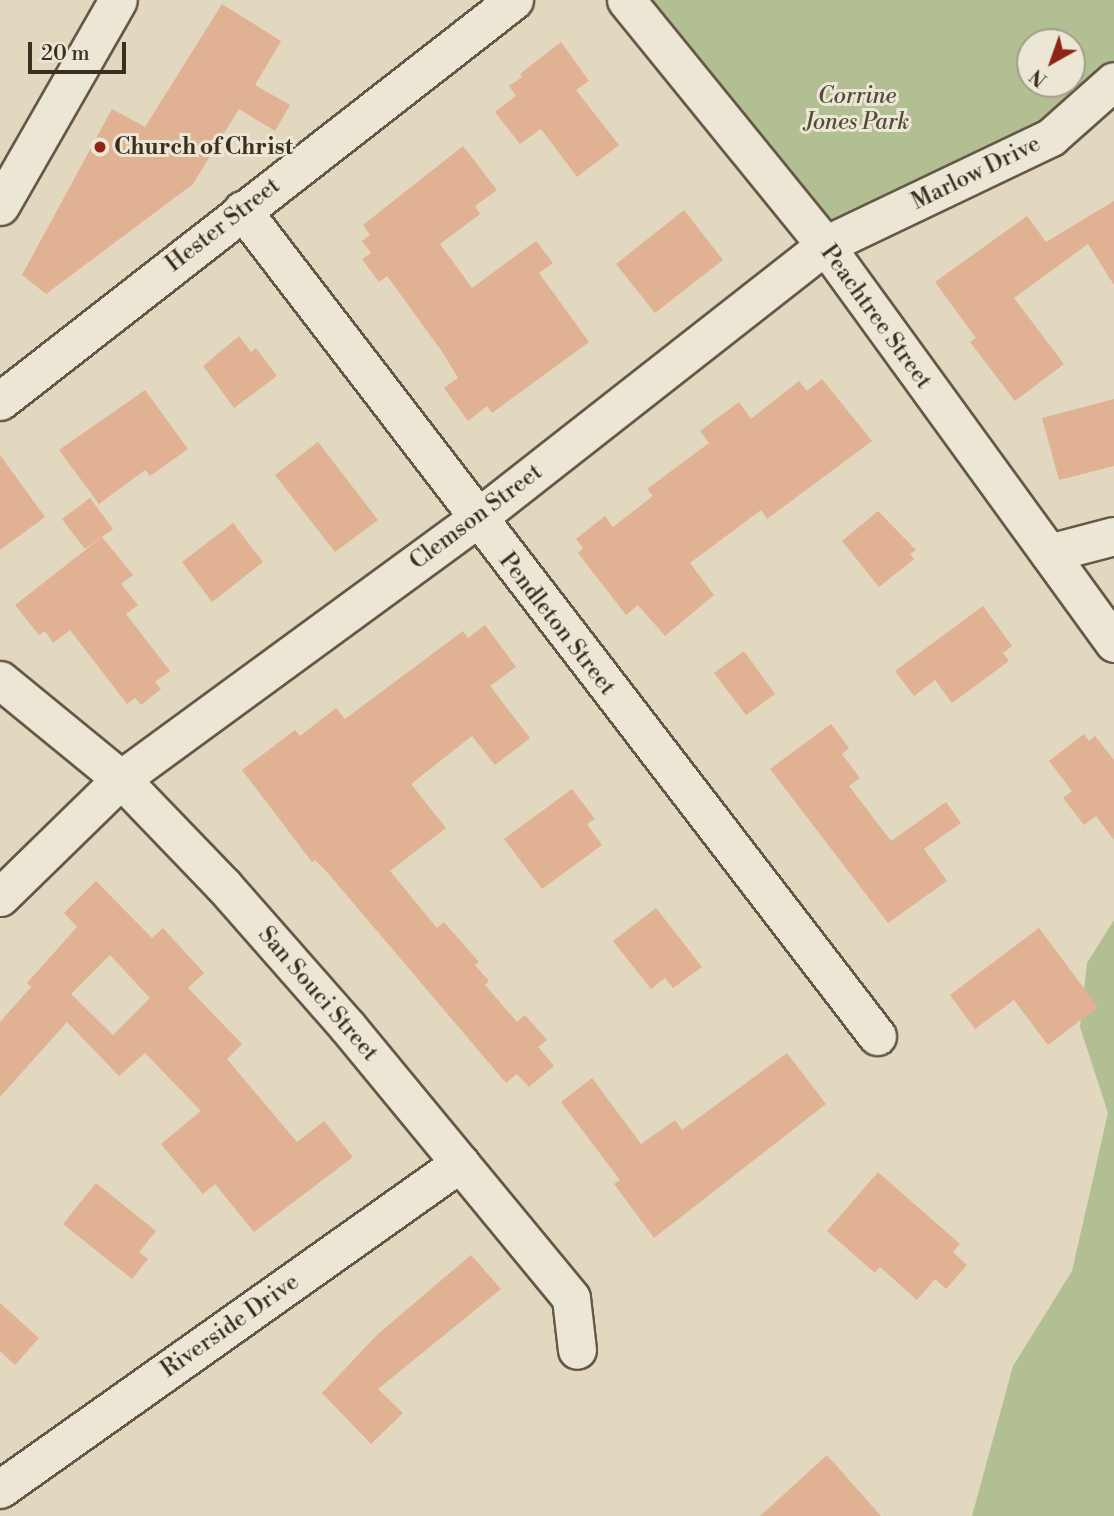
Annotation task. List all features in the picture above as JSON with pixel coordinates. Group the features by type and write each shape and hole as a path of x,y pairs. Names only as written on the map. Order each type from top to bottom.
{"street":[{"path":"0,206 118,0"},
{"name":"Hester Street","path":"0,401 514,0"},
{"name":"Peachtree Street","path":"626,0 825,245 1114,643"},
{"name":"Marlow Drive","path":"825,245 1051,137 1114,81"},
{"name":"Pendleton Street","path":"242,210 476,519 877,1036"},
{"name":"Clemson Street","path":"0,897 121,779 476,519 825,245"},
{"path":"1049,553 1114,536"},
{"name":"San Souci Street","path":"0,680 121,779 224,886 571,1298 576,1350"},
{"name":"Riverside Drive","path":"0,1489 460,1163"}],"green space":[{"name":"Corrine Jones Park","path":"626,0 1114,0 1114,81 1086,97 1086,28 1016,28 1016,98 1084,98 825,245"},
{"path":"1114,920 1114,1516 972,1516 1013,1366 1072,1271 1108,1113 1080,1027 1087,963"}],"building":[{"path":"222,4 281,41 255,85 290,105 275,131 239,109 193,184 46,294 22,275 112,109 145,127"},
{"path":"561,42 589,81 576,90 619,145 577,177 541,129 520,144 495,112 516,96 509,86 522,77 520,74"},
{"path":"463,146 497,190 475,206 480,214 440,244 472,288 536,241 553,263 539,273 589,342 492,413 487,406 468,421 444,388 458,378 443,353 387,276 379,282 362,259 371,253 362,241 370,235 363,225"},
{"path":"1114,201 1114,285 1088,244 1014,298 1064,364 1015,401 970,342 976,338 935,282 1027,216 1046,242"},
{"path":"684,210 723,260 655,313 616,264"},
{"path":"239,336 251,352 256,348 277,376 234,408 203,366"},
{"path":"822,379 872,441 767,519 761,510 690,563 714,595 665,636 638,605 626,615 578,553 583,548 576,539 605,516 613,527 653,496 647,489 709,443 700,431 739,402 751,419 799,381 807,391"},
{"path":"145,390 188,449 150,476 145,470 99,504 59,450"},
{"path":"1114,399 1114,466 1059,480 1042,418"},
{"path":"318,442 378,520 335,552 275,475"},
{"path":"0,455 45,517 0,550"},
{"path":"90,498 113,529 85,549 62,519"},
{"path":"878,511 916,550 910,554 914,559 879,587 842,541"},
{"path":"233,523 263,562 212,602 182,562"},
{"path":"102,537 133,575 121,584 138,605 126,614 170,671 155,682 161,689 141,705 135,698 127,704 70,630 53,643 45,631 39,635 15,605"},
{"path":"983,606 1012,646 1003,653 1009,661 952,703 935,680 914,696 895,671"},
{"path":"485,625 516,667 490,686 530,738 495,765 472,736 411,784 446,828 390,871 437,928 444,922 479,962 475,965 489,981 485,985 517,1022 525,1015 547,1040 538,1047 554,1066 529,1087 517,1074 506,1083 327,872 315,860 312,862 242,770 295,730 300,736 336,708 345,719 463,631 468,638"},
{"path":"744,651 775,694 746,715 714,673"},
{"path":"831,724 849,748 842,754 860,778 849,786 891,841 946,802 961,823 924,849 947,881 888,923 770,769"},
{"path":"1084,734 1089,741 1095,736 1114,760 1114,840 1096,816 1084,825 1063,798 1072,791 1049,761"},
{"path":"572,789 595,819 587,824 602,845 542,889 504,839"},
{"path":"96,881 152,938 163,928 204,973 188,988 242,1044 227,1059 297,1142 324,1121 353,1157 254,1232 215,1184 203,1194 161,1144 201,1111 145,1053 119,1076 67,1022 0,1097 0,1022 31,987 27,983 77,927 64,913","holes":["110,955 150,998 113,1035 71,994"]},
{"path":"656,908 702,967 673,988 665,978 651,989 613,941"},
{"path":"1039,928 1098,1007 1048,1045 1014,1000 975,1029 950,995"},
{"path":"787,1053 826,1104 654,1238 614,1184 620,1180 561,1102 592,1078 641,1144 675,1120 682,1130"},
{"path":"878,1172 960,1244 953,1252 967,1265 946,1289 935,1279 917,1300 880,1267 875,1273 827,1231"},
{"path":"96,1183 156,1231 139,1252 148,1259 132,1279 63,1224"},
{"path":"471,1255 501,1289 378,1389 403,1413 371,1444 322,1393 378,1334"},
{"path":"0,1303 39,1338 15,1365 0,1351"},
{"path":"827,1455 881,1516 760,1516"}],"place":[{"name":"Church of Christ","path":"100,147"}]}
